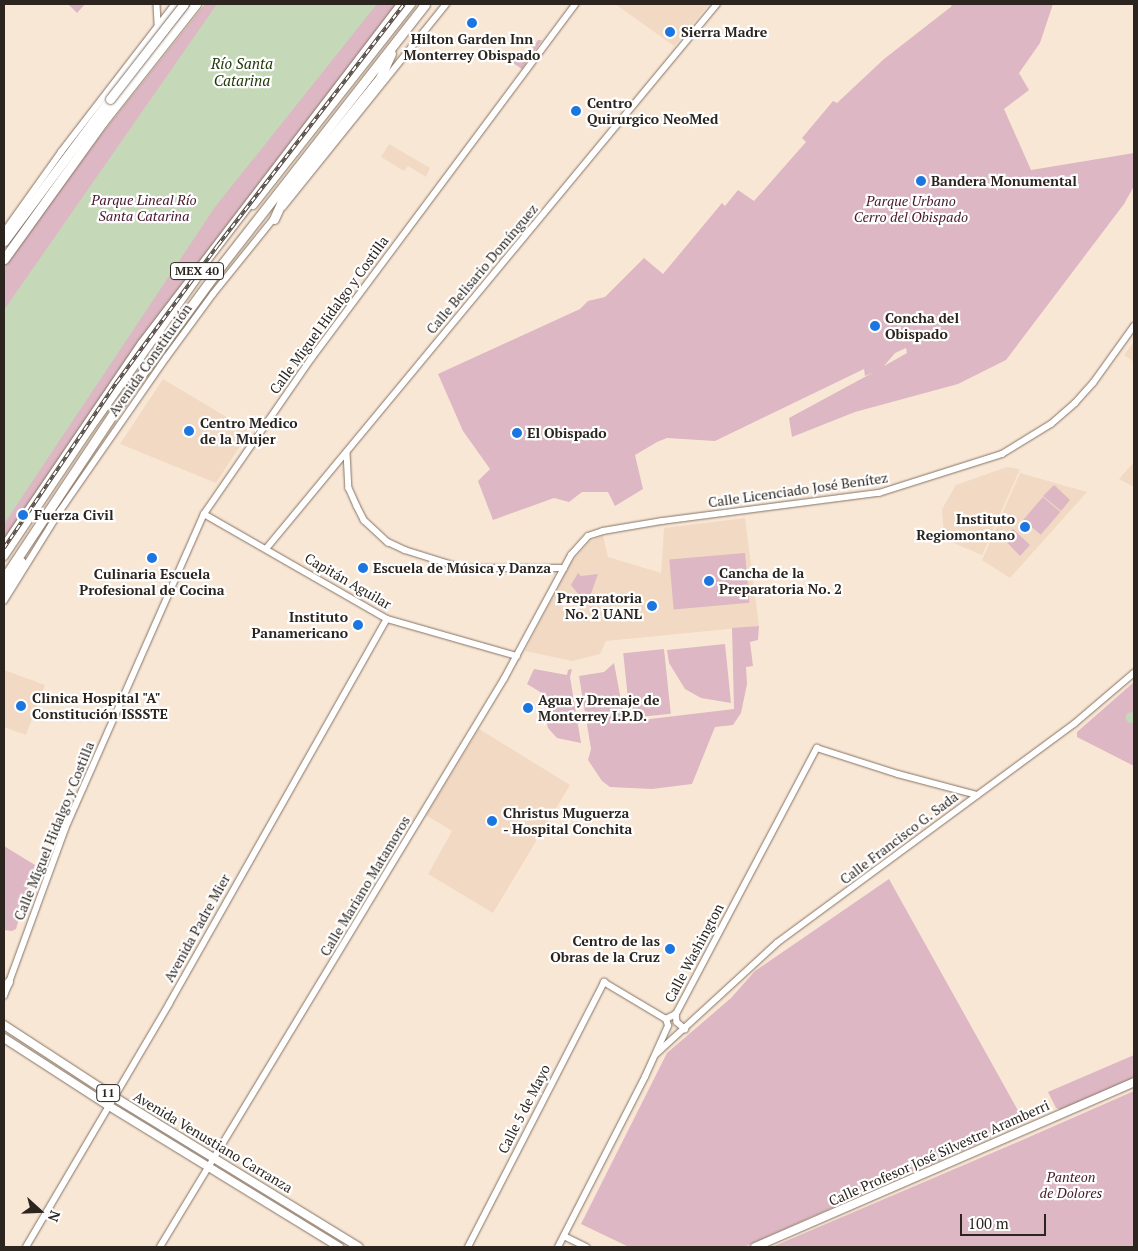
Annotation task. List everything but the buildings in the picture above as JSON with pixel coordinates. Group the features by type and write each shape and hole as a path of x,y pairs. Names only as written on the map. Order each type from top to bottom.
{"highway":[{"path":"4,241 184,4"},
{"path":"4,259 140,75 196,4"},
{"name":"Avenida Constitución","path":"4,546 152,330 401,4"},
{"name":"Avenida Constitución","path":"4,578 120,402 218,270 425,4"},
{"path":"417,15 432,4"},
{"path":"140,75 172,24 172,7"},
{"path":"274,219 284,197 380,78 392,48"},
{"path":"4,591 29,547 32,533"}],"main road":[{"name":"Avenida Constitución","path":"4,556 149,343 411,4"},
{"path":"4,992 9,982"},
{"name":"Avenida Venustiano Carranza","path":"4,1025 114,1097 359,1247"},
{"name":"Avenida Venustiano Carranza","path":"4,1038 109,1106 339,1247"},
{"name":"Calle Profesor José Silvestre Aramberri","path":"755,1247 1134,1082"}],"street":[{"path":"4,232 172,7 159,4 157,26"},
{"name":"Avenida Constitución","path":"4,601 60,511 213,294 446,4"},
{"name":"Calle Miguel Hidalgo y Costilla","path":"4,996 65,829 204,514 306,366 576,4"},
{"name":"Calle Belisario Domínguez","path":"266,549 717,4"},
{"name":"Calle Licenciado José Benítez","path":"588,536 603,531 662,521 879,493 1002,454 1051,424 1075,403 1093,383 1134,326"},
{"path":"347,453 350,488 357,506 364,520 388,542 444,564 477,569 564,568"},
{"name":"Capitán Aguilar","path":"204,514 387,619 517,656"},
{"name":"Calle Mariano Matamoros","path":"160,1247 214,1157 251,1101 476,726 517,656 564,568 588,536"},
{"name":"Avenida Padre Mier","path":"26,1247 109,1106 387,619"},
{"name":"Calle Francisco G. Sada","path":"656,1054 777,943 1074,724 1134,673"},
{"name":"Calle Washington","path":"558,1247 656,1054 668,1026 666,1019 676,1014 817,748 962,791"},
{"path":"961,808 964,800 962,791 977,795"},
{"name":"Calle 5 de Mayo","path":"468,1247 604,982 666,1019"},
{"path":"676,1014 677,1022 685,1029"},
{"path":"564,1236 587,1247"}],"shaded area":[{"name":"Sierra Madre","path":"615,4 709,4 674,46"},
{"path":"389,144 430,168 426,177 408,166 404,171 381,157"},
{"path":"1134,341 1134,362 1124,355"},
{"name":"Centro Medico de la Mujer","path":"163,379 250,431 216,483 120,444"},
{"path":"1134,462 1134,487 1119,479"},
{"path":"1007,467 1020,469 982,555 944,539 942,509 956,485"},
{"name":"Instituto Regiomontano","path":"1020,473 1087,492 1010,578 982,560"},
{"name":"Preparatoria No. 2 UANL","path":"745,518 759,626 606,641 600,654 572,661 525,651 571,562 589,542 603,535 608,557 661,573 664,528"},
{"name":"Clinica Hospital \"A\" Constitución ISSSTE","path":"4,670 45,685 26,735 4,727"},
{"name":"Christus Muguerza - Hospital Conchita","path":"479,729 570,785 493,913 428,874 452,831 426,815"}],"green space":[{"path":"68,4 85,4 77,13"},
{"name":"Río Santa Catarina","path":"205,4 398,4 232,223 4,544 4,266 99,137"},
{"name":"Parque Urbano Cerro del Obispado","path":"949,4 1053,4 1040,43 1019,73 1029,90 1004,109 1031,170 1134,153 1134,186 1124,204 1006,360 958,384 855,412 792,437 789,418 874,372 865,376 864,369 715,441 667,438 657,442 635,455 643,489 615,506 608,492 582,492 569,502 554,498 493,520 478,481 490,469 463,431 438,374 580,309 588,301 605,297 644,258 663,274 722,203 725,206 738,190 754,201 806,142 802,138 833,101 837,103 884,59 952,6","holes":["906,348 907,353 884,366 895,353"]},
{"path":"538,40 542,40 522,69 513,63 515,58 525,57"},
{"path":"1054,485 1070,500 1061,511 1043,496"},
{"path":"1043,497 1060,512 1041,535 1023,520"},
{"path":"1013,529 1030,545 1020,556 1003,538"},
{"name":"Cancha de la Preparatoria No. 2","path":"745,553 749,603 674,609 669,560"},
{"path":"578,573 581,576 598,574 587,605 571,585"},
{"path":"759,626 758,640 750,642 753,666 746,667 747,684 741,713 733,725 715,727 692,784 652,789 610,787 602,781 588,760 591,749 579,676 604,672 614,663 625,722 734,709 732,628"},
{"path":"725,644 731,703 701,698 685,689 669,663 667,650"},
{"path":"664,649 671,714 630,718 623,653"},
{"path":"534,669 567,675 568,670 572,669 570,677 581,743 557,738 548,728 545,716 555,701 527,684"},
{"path":"1134,682 1134,766 1077,737 1077,732"},
{"path":"4,846 35,865 16,929 12,931 4,930"},
{"path":"889,879 1025,1123 744,1247 629,1247 581,1224 667,1053 731,998 755,971"},
{"path":"1134,1055 1134,1079 1061,1110 1056,1108 1048,1092"},
{"name":"Panteon de Dolores","path":"1134,1091 1134,1247 772,1247 1013,1144"}],"water":[{"name":"Río Santa Catarina","path":"217,4 377,4 215,207 4,524 4,310"},
{"path":"1131,711 1137,717 1131,723 1125,717"}],"railway":[{"path":"4,548 117,382 218,245 404,4"}],"place":[{"name":"Hilton Garden Inn Monterrey Obispado","path":"472,23"},
{"name":"Sierra Madre","path":"670,32"},
{"name":"Centro Quirurgico NeoMed","path":"576,111"},
{"name":"Bandera Monumental","path":"921,181"},
{"name":"Concha del Obispado","path":"875,326"},
{"name":"Centro Medico de la Mujer","path":"189,431"},
{"name":"El Obispado","path":"517,433"},
{"name":"Fuerza Civil","path":"23,515"},
{"name":"Instituto Regiomontano","path":"1025,527"},
{"name":"Culinaria Escuela Profesional de Cocina","path":"152,558"},
{"name":"Escuela de Música y Danza","path":"363,568"},
{"name":"Cancha de la Preparatoria No. 2","path":"709,581"},
{"name":"Preparatoria No. 2 UANL","path":"652,606"},
{"name":"Instituto Panamericano","path":"358,625"},
{"name":"Clinica Hospital \"A\" Constitución ISSSTE","path":"21,706"},
{"name":"Agua y Drenaje de Monterrey I.P.D.","path":"528,708"},
{"name":"Christus Muguerza - Hospital Conchita","path":"492,821"},
{"name":"Centro de las Obras de la Cruz","path":"670,949"}],"park label":[{"name":"Parque Lineal Río Santa Catarina","path":"144,208"}]}
